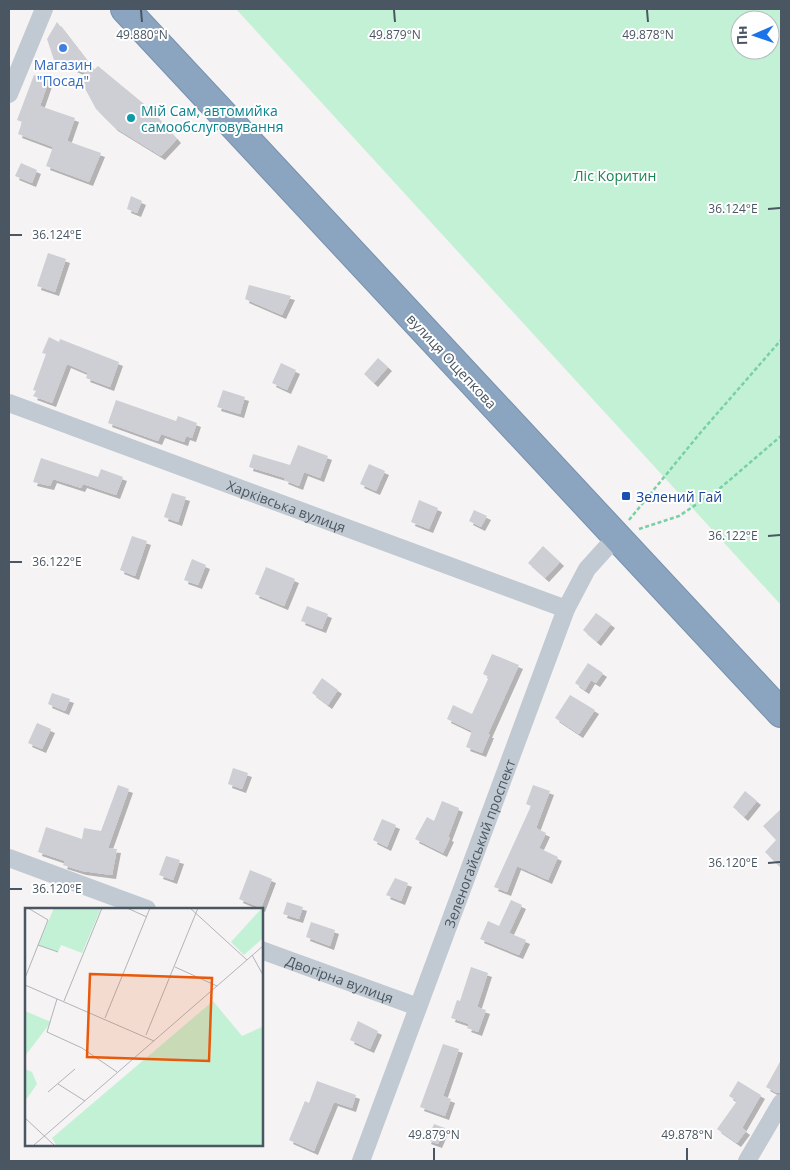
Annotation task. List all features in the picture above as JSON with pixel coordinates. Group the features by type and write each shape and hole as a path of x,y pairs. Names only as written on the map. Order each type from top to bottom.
{"highway":[{"name":"вулиця Ощепкова","path":"125,9 781,712"}],"street":[{"path":"9,94 44,9"},
{"name":"Харківська вулиця","path":"9,403 566,609"},
{"name":"Зеленогайський проспект","path":"361,1161 566,609 587,569 616,536"},
{"path":"9,858 144,908"},
{"name":"Двогірна вулиця","path":"262,950 418,1007"},
{"path":"747,1161 781,1103"}],"path":[{"path":"616,536 701,432 781,340"},
{"path":"616,536 679,516 718,490 781,436"}],"green space":[{"name":"Ліс Коритин","path":"236,9 781,9 781,605"}],"building":[{"name":"Мій Сам, автомийка самообслуговування","path":"57,22 94,70 98,66 150,109 177,139 161,156 114,127 96,109 82,83 89,75 54,60 47,39"},
{"path":"34,75 49,80 40,106 75,118 67,141 101,153 89,182 46,166 53,147 18,134 22,122 17,120"},
{"path":"21,163 37,170 32,183 15,176"},
{"path":"131,196 142,201 137,213 127,209"},
{"path":"48,253 66,259 55,292 37,286"},
{"path":"249,285 291,296 282,315 245,299"},
{"path":"49,337 59,342 60,339 119,362 110,387 86,378 88,373 67,364 52,403 33,396 36,391 33,390 46,354 42,353"},
{"path":"378,358 388,367 374,383 364,374"},
{"path":"281,363 296,370 287,390 272,383"},
{"path":"223,390 245,397 240,414 217,407"},
{"path":"116,400 176,421 178,416 197,423 192,438 186,436 184,442 161,434 158,441 108,423"},
{"path":"298,445 328,456 320,478 304,472 299,486 284,480 285,478 249,467 253,454 290,465"},
{"path":"41,458 98,477 101,469 123,477 116,495 83,484 81,488 53,479 50,486 33,482"},
{"path":"369,464 385,471 376,491 360,484"},
{"path":"172,493 186,497 178,522 164,517"},
{"path":"419,500 438,508 429,529 411,522"},
{"path":"474,510 487,516 481,527 469,521"},
{"path":"132,536 147,541 135,576 120,570"},
{"path":"543,546 560,562 545,578 528,563"},
{"path":"192,559 206,565 198,585 184,580"},
{"path":"266,567 295,579 284,606 255,594"},
{"path":"307,606 328,614 322,629 301,621"},
{"path":"596,613 611,624 597,642 583,630"},
{"path":"492,654 519,665 488,734 490,734 482,753 466,747 472,731 447,719 453,705 472,714 489,677 483,674"},
{"path":"588,663 603,673 596,683 591,680 585,690 575,683"},
{"path":"322,678 338,690 328,705 312,693"},
{"path":"52,693 70,699 65,711 48,704"},
{"path":"570,695 595,710 579,734 555,718"},
{"path":"37,723 51,729 42,749 28,743"},
{"path":"233,768 248,773 242,789 228,784"},
{"path":"118,785 129,789 108,848 117,849 112,875 82,871 63,865 65,861 38,852 46,827 82,839 84,828 101,831"},
{"path":"533,785 550,791 536,828 546,833 539,848 558,857 548,880 517,866 507,892 494,887 531,806 526,804"},
{"path":"745,791 757,801 744,817 733,807"},
{"path":"442,801 459,808 448,837 450,838 443,853 415,839 427,817 434,821"},
{"path":"781,809 781,868 765,852 776,840 763,826"},
{"path":"382,819 396,825 387,847 373,840"},
{"path":"166,856 180,860 173,880 159,875"},
{"path":"250,870 272,879 261,908 239,899"},
{"path":"395,878 408,883 401,901 386,895"},
{"path":"511,900 522,905 509,933 526,940 519,955 480,939 488,921 499,926"},
{"path":"287,902 303,907 299,919 283,914"},
{"path":"311,922 335,930 330,946 306,937"},
{"path":"471,967 488,973 477,1007 486,1010 478,1032 467,1028 469,1024 451,1018 457,1000 460,1001"},
{"path":"358,1021 378,1031 370,1049 350,1040"},
{"path":"443,1044 459,1049 443,1096 451,1099 445,1116 420,1107"},
{"path":"781,1060 781,1092 777,1093 766,1087"},
{"path":"317,1081 356,1095 352,1108 334,1102 314,1151 289,1140 305,1101 309,1103"},
{"path":"738,1081 761,1095 742,1128 746,1131 737,1143 717,1129 737,1101 729,1096"},
{"path":"434,1124 445,1128 438,1144 427,1140"}],"place":[{"name":"Магазин \"Посад\"","path":"63,48"},
{"name":"Мій Сам, автомийка самообслуговування","path":"131,118"},
{"name":"Зелений Гай","path":"626,496"}]}
